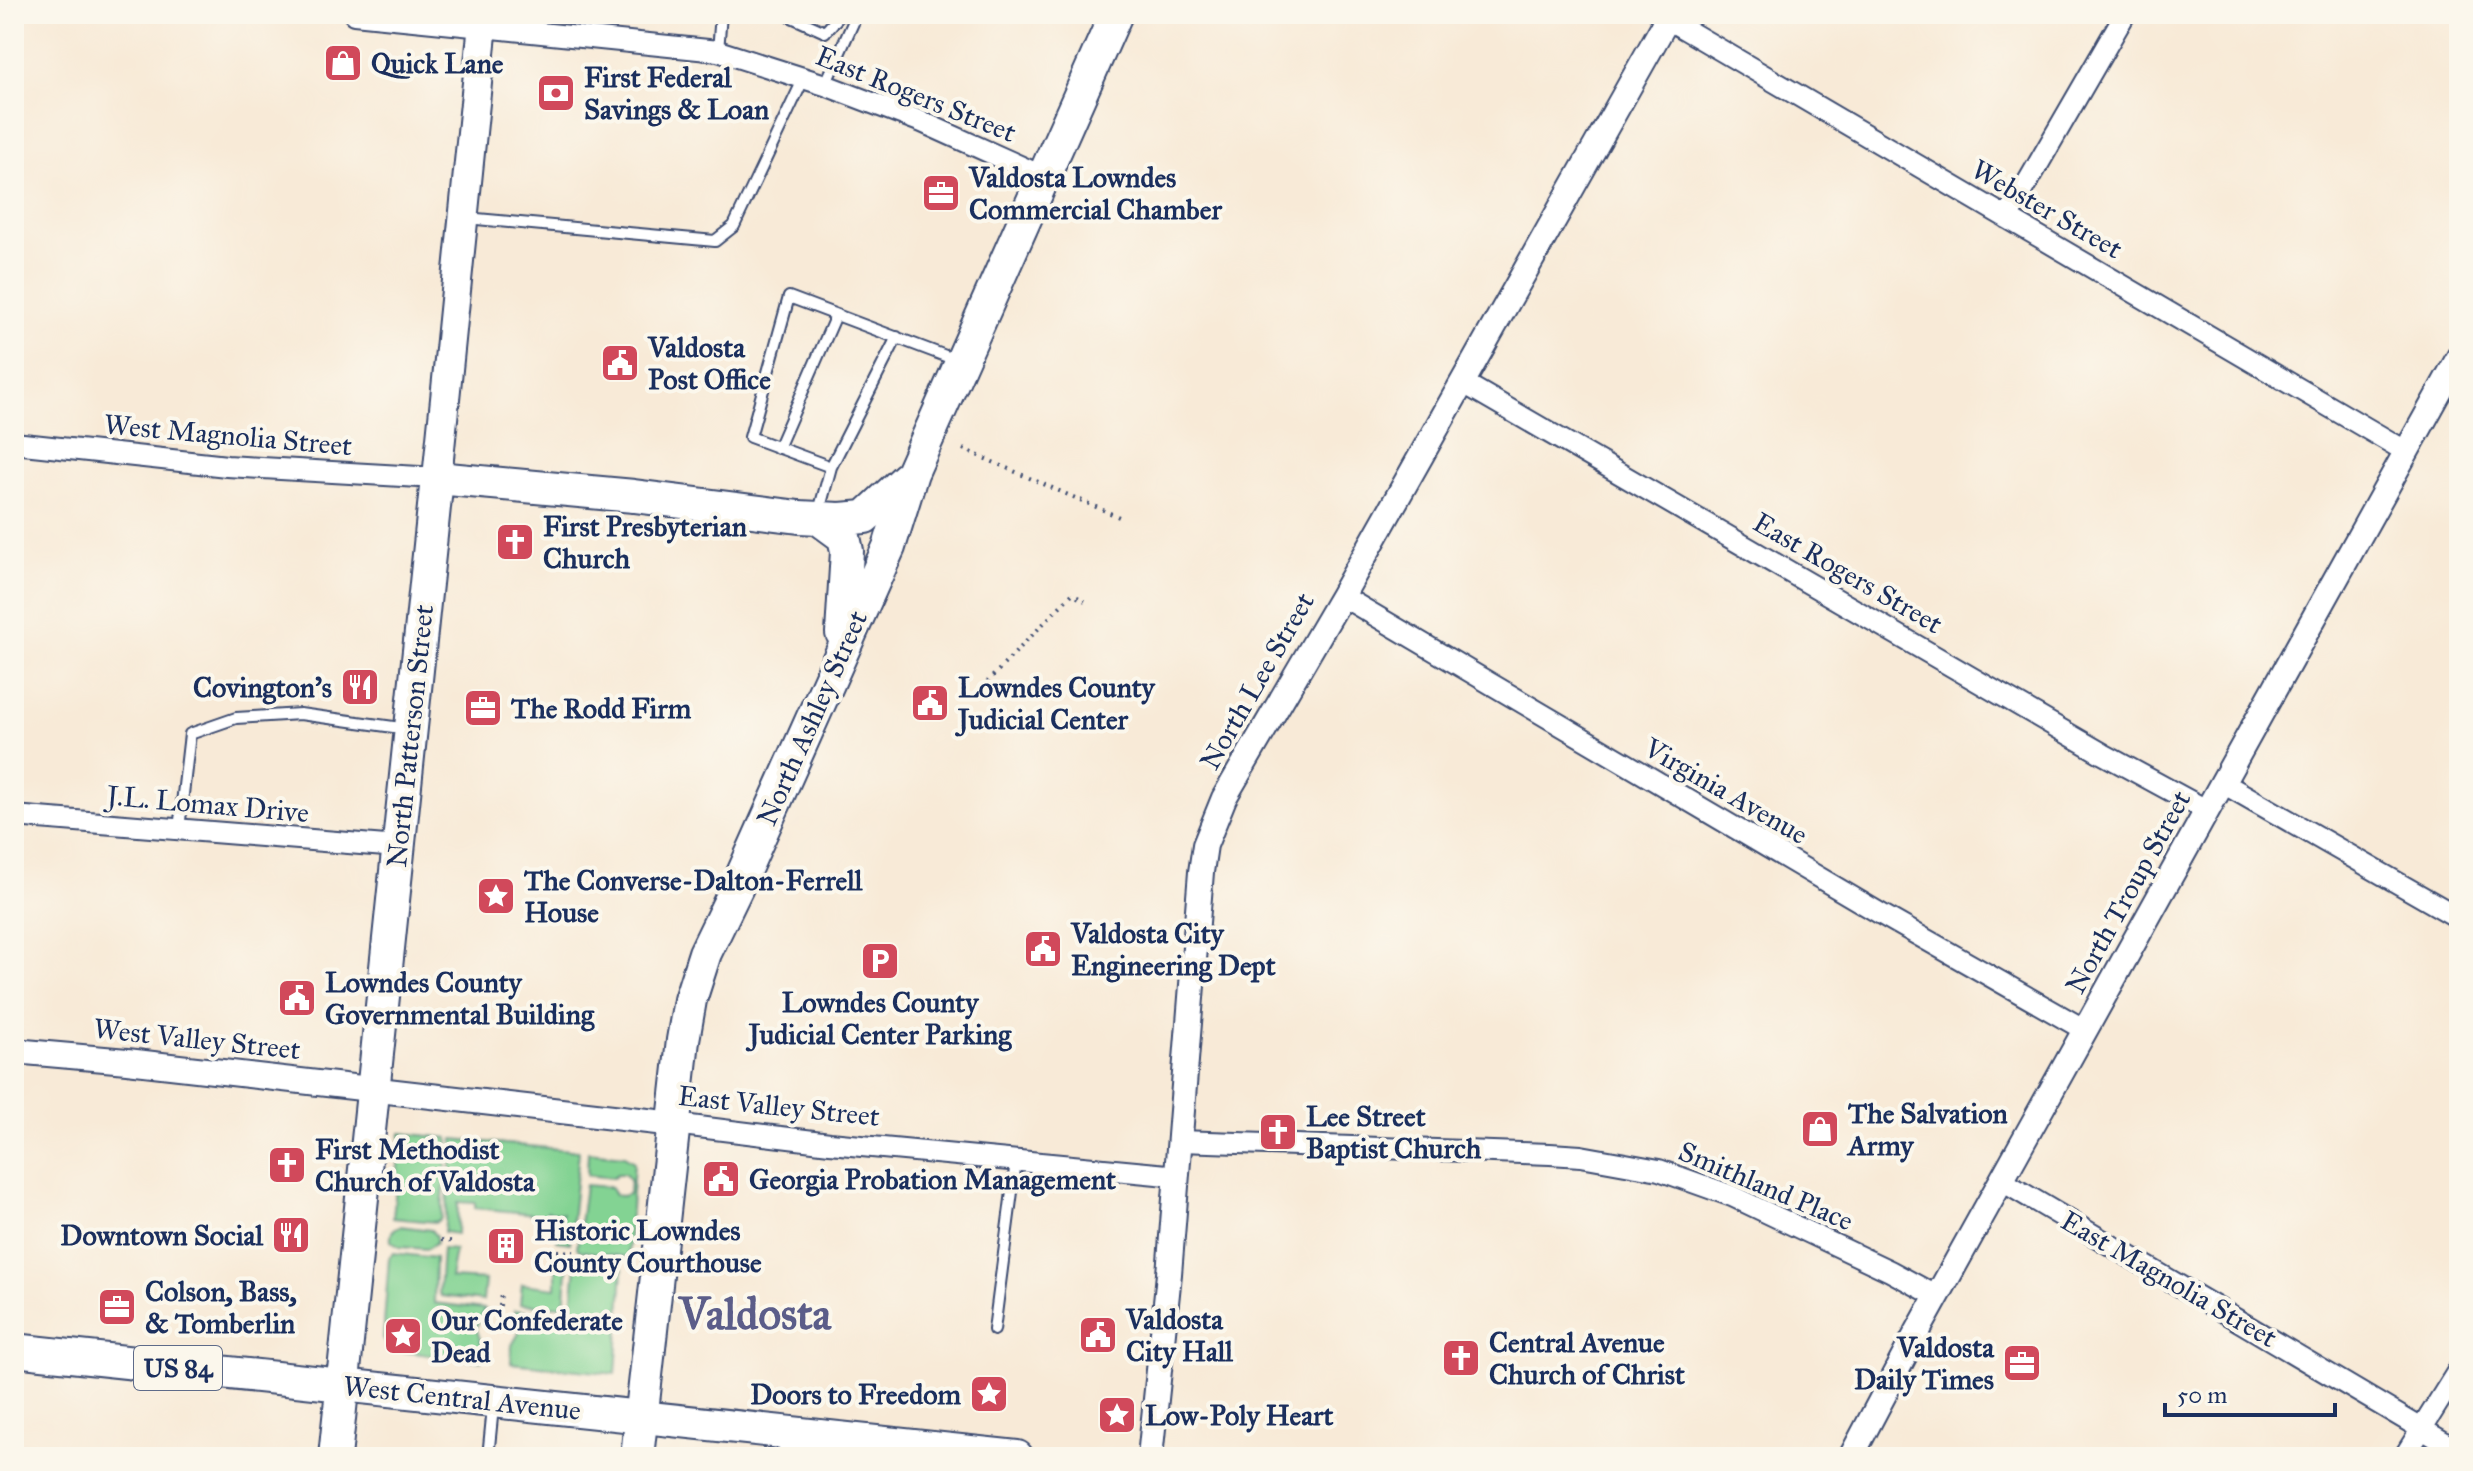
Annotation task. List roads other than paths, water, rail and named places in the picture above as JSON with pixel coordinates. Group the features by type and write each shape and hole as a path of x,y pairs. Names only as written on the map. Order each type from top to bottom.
{"main road":[{"name":"North Ashley Street","path":"637,1457 690,1000 705,953 889,547 912,473 1116,14"},
{"name":"North Patterson Street","path":"335,1457 483,21"},
{"path":"437,478 634,496 818,518 865,517 891,496 912,473"},
{"path":"818,518 844,537 847,551 842,650"},
{"name":"West Central Avenue","path":"14,1350 642,1418 784,1445 910,1452"},
{"name":"US 84","path":"910,1452 1017,1457"}],"street":[{"name":"East Rogers Street","path":"354,14 483,21 718,51 825,85 922,122 1044,177"},
{"path":"2007,218 2125,14"},
{"name":"Webster Street","path":"1666,16 2407,452"},
{"name":"North Lee Street","path":"1150,1457 1178,1176 1205,845 1224,798 1342,596 1666,16"},
{"name":"North Troup Street","path":"1851,1457 2459,357"},
{"name":"East Rogers Street","path":"1462,382 2103,754 2208,811"},
{"name":"West Magnolia Street","path":"14,443 227,466 437,478"},
{"name":"Virginia Avenue","path":"1342,596 1828,883 2085,1030"},
{"path":"2223,783 2459,918"},
{"name":"J.L. Lomax Drive","path":"14,816 398,847"},
{"name":"West Valley Street","path":"14,1051 373,1089"},
{"name":"East Valley Street","path":"373,1089 1016,1161 1178,1176"},
{"name":"Smithland Place","path":"1180,1141 1550,1154 1581,1156 1659,1170 1732,1196 1938,1297"},
{"name":"East Magnolia Street","path":"2002,1181 2459,1451"},
{"path":"2404,1457 2459,1369"}],"lane":[{"path":"718,51 721,14"},
{"path":"785,14 825,32 841,14"},
{"path":"825,85 857,14"},
{"path":"463,218 715,241 734,226 804,78"},
{"path":"831,467 750,437 789,297 962,362"},
{"path":"778,448 836,315"},
{"path":"818,518 831,467 897,337"},
{"path":"179,829 190,734 236,718 300,714 411,729"},
{"path":"994,1330 1016,1161"},
{"path":"488,1457 494,1401"}],"place":[{"name":"Quick Lane","path":"343,63"},
{"name":"First Federal Savings & Loan","path":"556,93"},
{"name":"Valdosta Lowndes Commercial Chamber","path":"941,193"},
{"name":"Valdosta Post Office","path":"620,363"},
{"name":"First Presbyterian Church","path":"515,542"},
{"name":"Covington’s","path":"360,687"},
{"name":"Lowndes County Judicial Center","path":"930,703"},
{"name":"The Rodd Firm","path":"483,708"},
{"name":"The Converse-Dalton-Ferrell House","path":"496,896"},
{"name":"Valdosta City Engineering Dept","path":"1043,949"},
{"name":"Lowndes County Judicial Center Parking","path":"880,961"},
{"name":"Lowndes County Governmental Building","path":"297,998"},
{"name":"The Salvation Army","path":"1820,1129"},
{"name":"Lee Street Baptist Church","path":"1278,1132"},
{"name":"First Methodist Church of Valdosta","path":"287,1165"},
{"name":"Georgia Probation Management","path":"721,1179"},
{"name":"Downtown Social","path":"291,1235"},
{"name":"Historic Lowndes County Courthouse","path":"506,1246"},
{"name":"Colson, Bass, & Tomberlin","path":"117,1307"},
{"name":"Valdosta City Hall","path":"1098,1335"},
{"name":"Our Confederate Dead","path":"403,1336"},
{"name":"Central Avenue Church of Christ","path":"1461,1358"},
{"name":"Valdosta Daily Times","path":"2022,1363"},
{"name":"Doors to Freedom","path":"989,1394"},
{"name":"Low-Poly Heart","path":"1117,1415"}],"district":[{"name":"Valdosta","path":"755,1314"}]}
